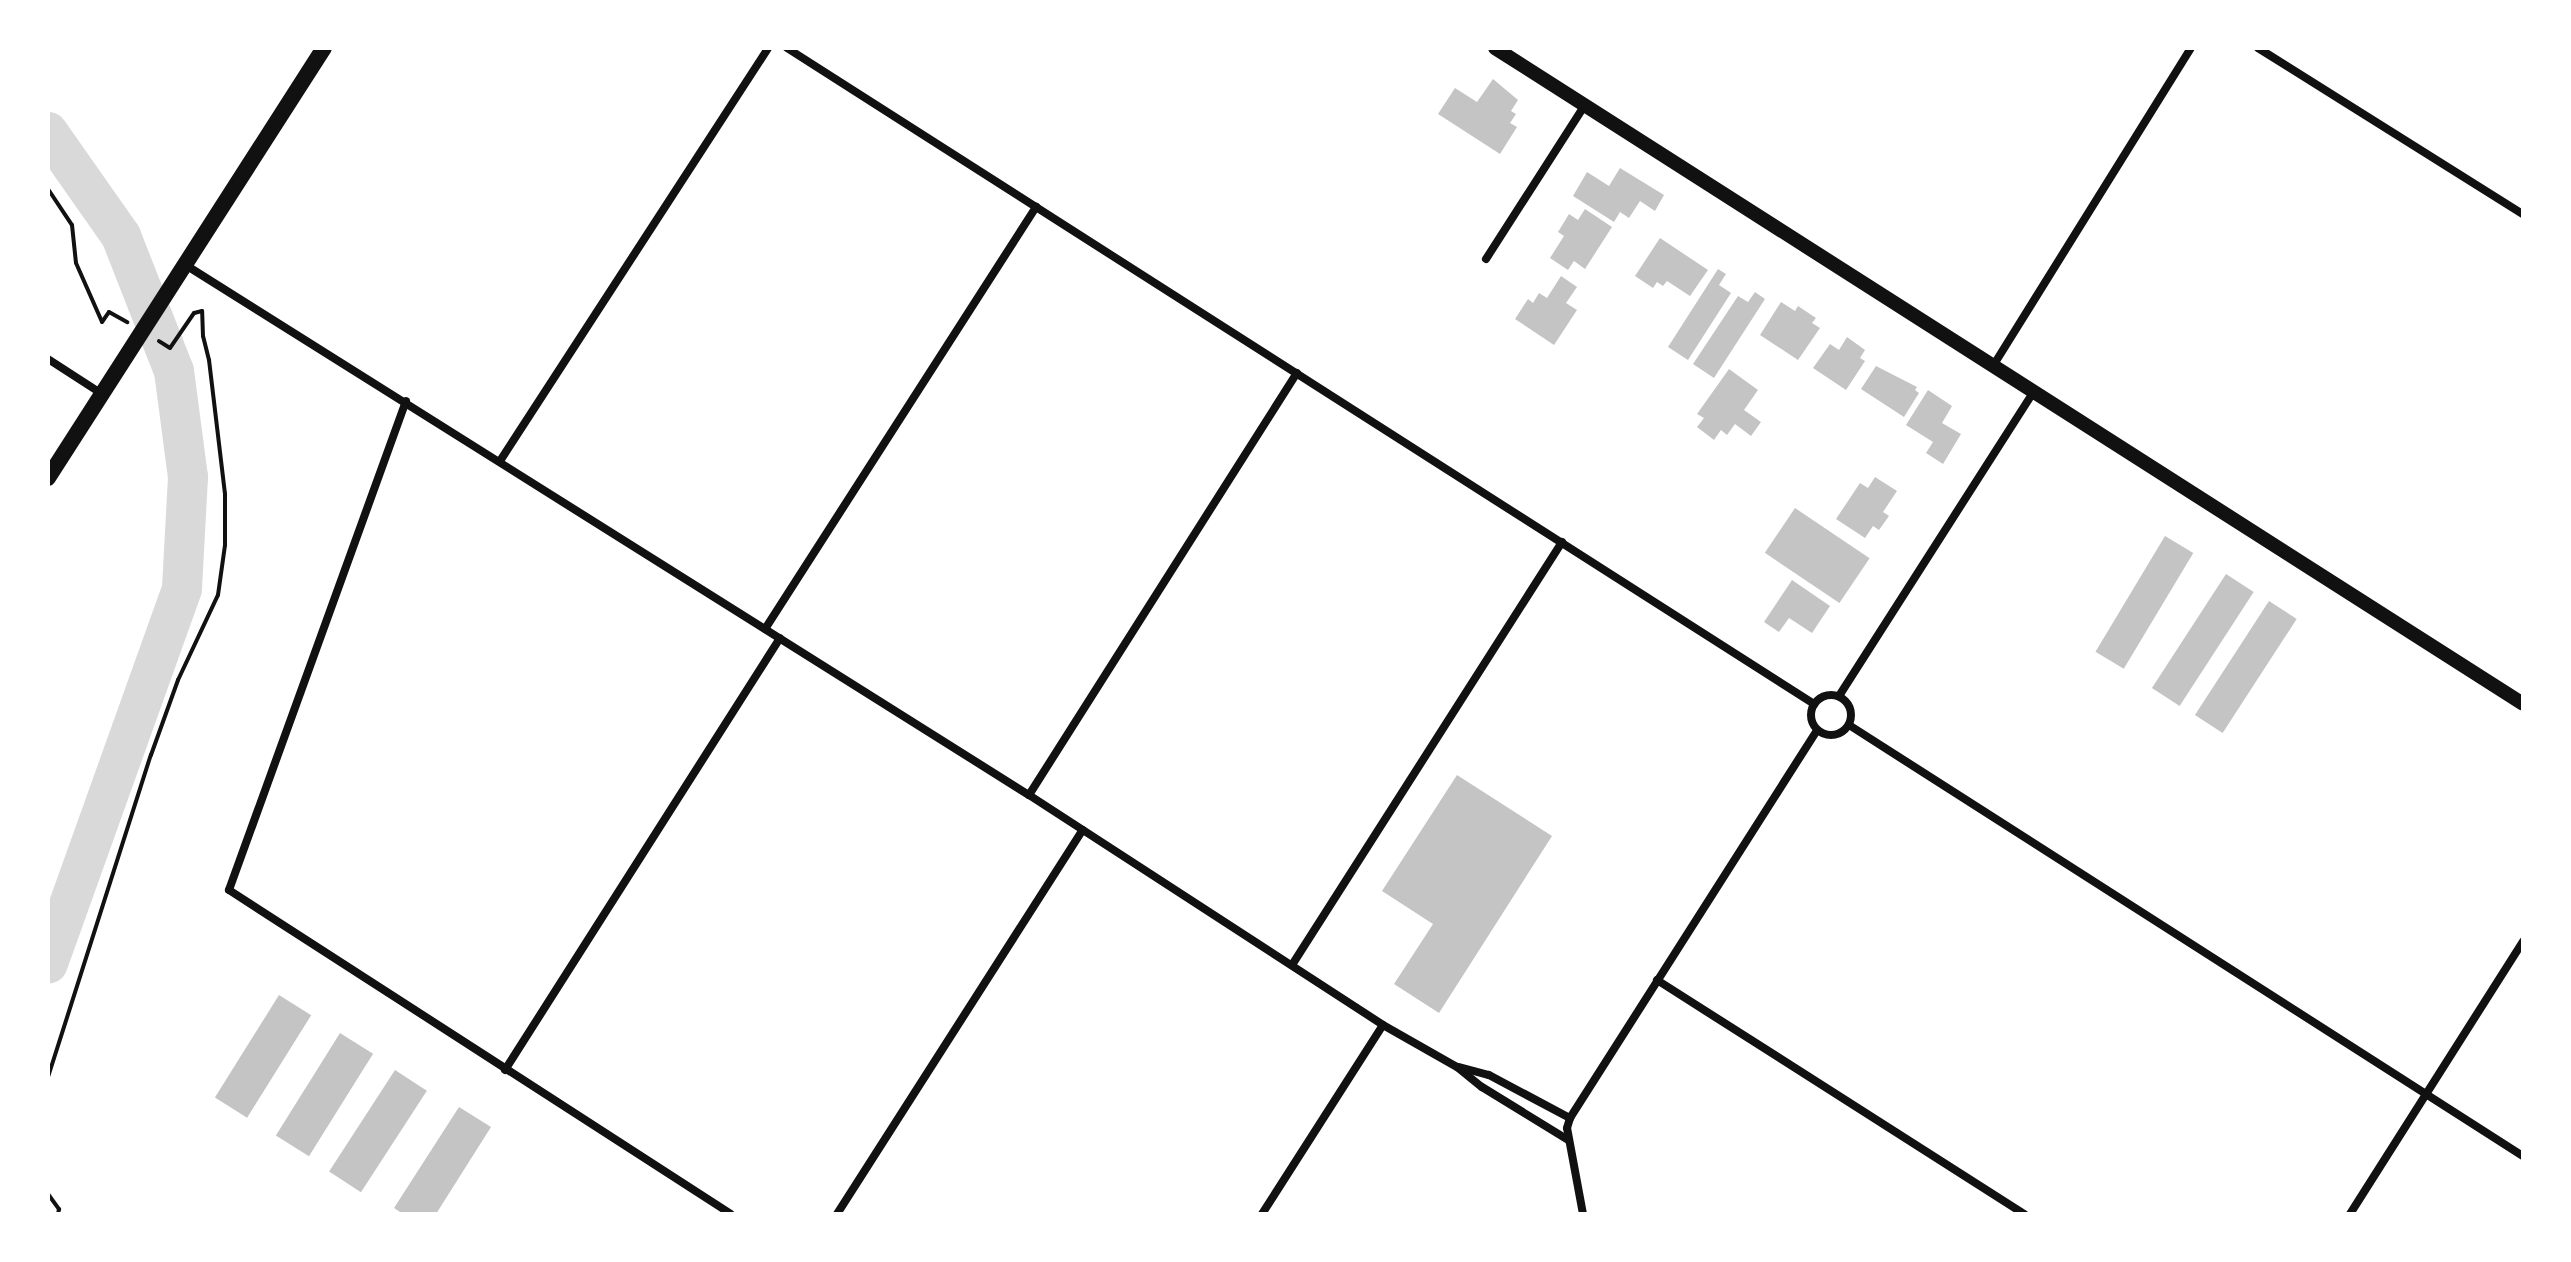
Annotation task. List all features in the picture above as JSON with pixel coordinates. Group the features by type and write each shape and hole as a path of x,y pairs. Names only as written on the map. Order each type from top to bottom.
{"main road":[{"path":"48,478 324,48"}],"street":[{"path":"500,461 768,48"},
{"path":"787,48 1814,704"},
{"path":"1495,48 2523,704"},
{"path":"1993,366 2191,48"},
{"path":"2258,48 2523,214"},
{"path":"1486,259 1585,105"},
{"path":"765,629 1036,207"},
{"path":"184,264 1029,795 1383,1025 1457,1067 1482,1087 1568,1140"},
{"path":"48,359 102,394"},
{"path":"1029,795 1297,373"},
{"path":"1839,696 2034,391"},
{"path":"406,401 229,890 731,1214"},
{"path":"1292,965 1562,542"},
{"path":"505,1070 780,638"},
{"path":"1825,696 1839,696 1850,705 1849,725 1838,735 1817,730 1811,717 1814,704 1825,696"},
{"path":"1849,725 2523,1156"},
{"path":"1583,1214 1568,1140 1570,1118 1817,730"},
{"path":"837,1214 1083,830"},
{"path":"2350,1214 2523,941"},
{"path":"1657,980 2025,1214"},
{"path":"1262,1214 1383,1025"},
{"path":"1457,1067 1489,1075 1570,1118"}],"path":[{"path":"48,189 72,225 76,263 102,322 109,312"},
{"path":"48,1077 151,755 178,680 218,595 225,545 225,494 202,311 189,320 170,348 167,346"},
{"path":"48,1194 60,1212"}],"building":[{"path":"1493,79 1518,100 1511,111 1516,114 1510,123 1517,127 1500,154 1438,114 1455,88 1477,102"},
{"path":"1620,168 1664,195 1655,211 1640,201 1629,218 1620,212 1614,222 1573,196 1587,172 1609,186"},
{"path":"1585,209 1612,227 1585,269 1574,261 1568,270 1550,258 1564,236 1558,232 1569,214 1578,220"},
{"path":"1660,238 1708,270 1690,296 1667,281 1663,286 1657,282 1653,288 1635,276"},
{"path":"1718,269 1726,274 1719,285 1731,293 1688,360 1668,347"},
{"path":"1561,276 1577,287 1566,303 1577,310 1554,345 1515,319 1528,299 1533,303 1539,293 1547,298"},
{"path":"1755,292 1765,299 1714,378 1693,364 1738,296 1748,302"},
{"path":"1781,302 1795,311 1798,306 1816,318 1812,323 1820,328 1798,360 1760,335"},
{"path":"1847,337 1865,350 1860,358 1865,361 1846,390 1813,368 1830,344 1839,350"},
{"path":"1876,366 1917,387 1915,390 1919,393 1904,417 1861,389"},
{"path":"1729,369 1758,390 1744,410 1761,422 1751,436 1735,424 1727,435 1721,430 1714,440 1697,427 1704,418 1697,414"},
{"path":"1928,390 1952,406 1942,423 1961,434 1943,464 1926,453 1933,442 1906,425"},
{"path":"1875,477 1897,491 1883,512 1889,516 1879,530 1873,526 1865,538 1836,519 1860,483 1868,488"},
{"path":"1795,508 1870,558 1839,603 1765,553"},
{"path":"2165,536 2193,553 2124,669 2095,652"},
{"path":"2226,574 2254,592 2180,706 2152,688"},
{"path":"1792,580 1830,606 1812,633 1789,618 1779,632 1764,622"},
{"path":"2269,601 2297,619 2223,733 2195,715"},
{"path":"1457,775 1552,836 1439,1013 1394,984 1433,924 1382,891"},
{"path":"279,995 311,1015 247,1118 215,1098"},
{"path":"340,1033 373,1054 309,1156 276,1136"},
{"path":"395,1070 427,1091 361,1192 329,1171"},
{"path":"459,1107 491,1127 436,1214 403,1214 394,1208"}],"waterway":[{"path":"48,132 121,236 174,371 188,477 182,589 48,964"}]}
